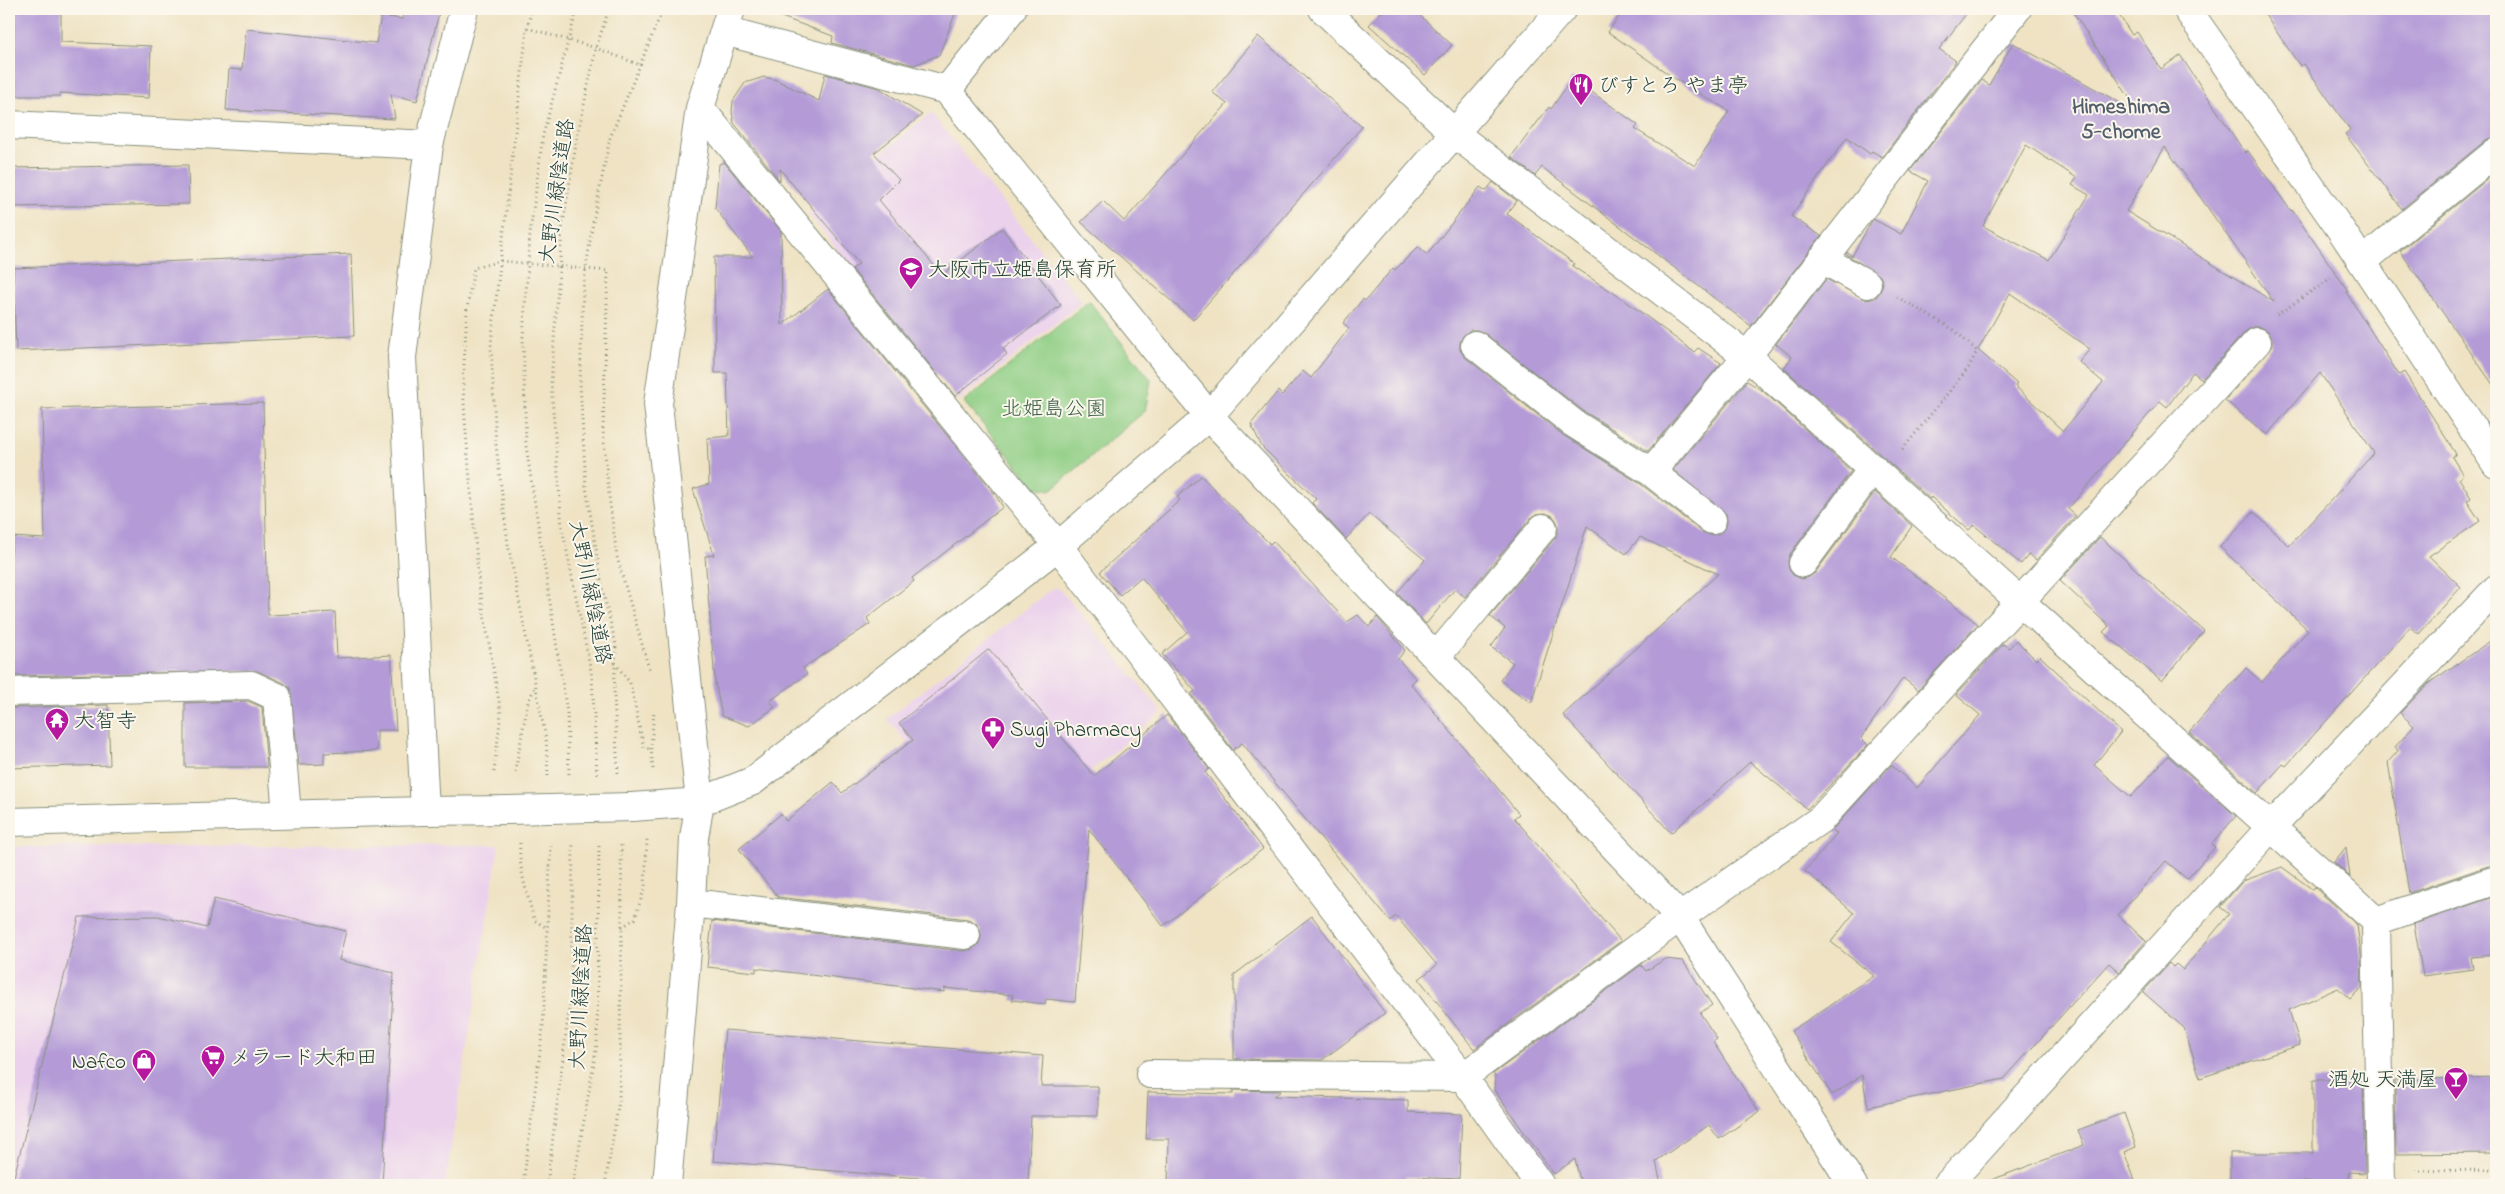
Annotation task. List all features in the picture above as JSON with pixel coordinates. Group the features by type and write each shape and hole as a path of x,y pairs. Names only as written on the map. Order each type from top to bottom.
{"street":[{"path":"425,810 402,357 428,145 464,9"},
{"path":"947,90 1012,9"},
{"path":"1323,9 1454,134 1747,356 2020,599 2376,921 2382,1178"},
{"path":"9,822 425,810 632,807 700,802 753,781 1058,546 1209,416 1562,9"},
{"path":"1652,472 1747,356 2017,9"},
{"path":"2187,9 2361,260 2496,464"},
{"path":"667,1185 691,902 694,838 700,802 658,404 700,108 727,20 947,90 1209,416 1680,917 1852,1185"},
{"path":"700,108 1058,546 1463,1077 1540,1185"},
{"path":"9,124 428,145"},
{"path":"2361,260 2496,152"},
{"path":"1822,259 1867,284"},
{"path":"1150,1074 1463,1077 1680,917 1821,820 2020,599 2257,342"},
{"path":"1475,345 1573,423 1652,472 1712,520"},
{"path":"1802,563 1877,471"},
{"path":"1436,657 1543,528"},
{"path":"1947,1185 2271,827 2496,589"},
{"path":"9,692 251,685 276,697 287,814"},
{"path":"2376,921 2493,882"},
{"path":"691,902 966,935"}],"path":[{"path":"532,9 527,28 491,344 496,445 508,544 546,739 548,779"},
{"name":"大野川緑陰道路","path":"569,779 567,714 526,446 523,337 528,263 543,135 577,9"},
{"name":"大野川緑陰道路","path":"597,782 592,676 562,526 550,382 562,230 577,138 596,48 609,9"},
{"path":"618,781 614,696 616,645 603,592 586,487 580,383 583,288 593,222 610,138 663,9"},
{"path":"527,28 596,48 640,66"},
{"path":"2257,342 2277,314 2361,260"},
{"path":"494,772 501,713 479,585 463,383 467,309 474,268 501,261 608,271 603,430 609,496 617,557 652,682"},
{"path":"1867,284 1885,290 1954,330 1977,350 1969,368 1877,471"},
{"path":"615,663 630,683 644,748 651,749"},
{"path":"515,772 528,702 535,686"},
{"path":"653,769 651,749 654,701"},
{"path":"605,1185 619,1101 622,928 621,838"},
{"path":"622,928 634,919 645,886 647,838"},
{"path":"523,1185 543,1028 551,839"},
{"name":"大野川緑陰道路","path":"547,1185 571,993 573,839"},
{"name":"大野川緑陰道路","path":"574,1185 597,1044 599,839"},
{"path":"519,853 520,872 527,887 534,920 547,928"},
{"path":"2382,1178 2496,1170"}],"shaded area":[{"path":"931,113 1082,302 959,401 808,213"},
{"path":"1054,587 1059,589 1069,600 1162,712 997,848 887,719"},
{"path":"499,845 445,1185 9,1185 9,847"}],"green space":[{"name":"北姫島公園","path":"1089,301 1151,380 1145,411 1051,490 1035,487 964,402"}],"building":[{"path":"14,9 61,9 61,42 151,46 149,98 60,93 60,96 13,96"},
{"path":"404,9 440,9 417,101 391,94 395,119 226,110 229,69 242,70 246,29 376,43 381,16 402,19"},
{"path":"769,9 957,9 939,55 914,65 832,43 833,36 768,12"},
{"path":"1384,9 1413,9 1452,45 1425,75 1369,25"},
{"path":"1624,9 1970,9 1939,49 1956,61 1882,157 1872,151 1870,154 1847,137 1791,216 1821,236 1751,326 1542,167 1535,176 1511,157 1549,107 1551,109 1572,78 1638,125 1635,129 1695,166 1729,111 1677,80 1608,32"},
{"path":"2071,9 2115,9 2132,35 2137,32 2161,69 2180,55 2245,153 2248,151 2292,210 2348,291 2346,292 2399,375 2404,372 2456,454 2452,457 2463,475 2459,478 2471,498 2467,501 2480,521 2429,556 2461,587 2419,634 2410,627 2286,766 2283,764 2257,793 2189,732 2246,668 2262,682 2308,630 2220,547 2254,512 2289,546 2374,453 2320,373 2267,435 2225,400 2272,346 2272,338 2267,330 2253,327 2246,331 2202,379 2193,372 2167,407 2160,401 2068,509 2076,516 2036,560 2029,554 2021,564 1974,525 1969,530 1931,497 1930,499 1784,368 1792,357 1776,344 1826,279 1867,300 1875,298 1880,292 1883,283 1880,276 1846,254 1847,252 1852,256 1873,219 1901,234 1928,181 1910,171 1982,80 1989,85 2013,43 2140,114","holes":["2026,145 2077,178 2072,185 2089,195 2049,260 1983,226","2165,147 2274,302 2126,211","2010,293 2090,349 2079,362 2103,382 2063,431 2015,386 2017,384 1978,350"]},
{"path":"2261,9 2496,9 2496,137 2486,140 2402,209 2345,134 2350,130 2304,64 2300,66"},
{"path":"1258,36 1362,127 1193,320 1081,222 1103,201 1124,221 1227,104 1212,92"},
{"path":"825,74 879,88 922,115 874,153 899,180 879,200 942,275 1002,228 1061,305 1003,349 1007,354 955,396 852,269 859,264 780,169 780,181 734,123 733,101 745,83 764,77 774,79 819,101"},
{"path":"724,162 781,231 782,325 828,289 994,493 1003,507 912,578 914,581 867,618 870,624 803,668 807,674 770,701 775,707 749,726 722,716 715,682 705,556 714,555 693,489 709,484 707,438 729,436 727,373 715,373 714,257 753,257 715,208 719,164"},
{"path":"188,165 189,204 9,207 9,168"},
{"path":"2496,172 2496,389 2400,251"},
{"path":"1493,182 1517,201 1507,214 1575,264 1572,266 1623,299 1694,352 1698,348 1721,363 1648,451 1582,410 1484,333 1470,330 1463,336 1460,350 1465,357 1563,435 1642,485 1702,532 1710,535 1718,534 1725,529 1727,522 1726,514 1673,470 1747,381 1763,391 1851,471 1790,554 1788,561 1789,569 1793,575 1802,579 1815,573 1875,492 1912,526 1891,557 1978,624 1918,690 1903,678 1861,738 1868,745 1807,809 1750,762 1671,833 1563,715 1718,574 1640,537 1626,554 1587,526 1531,703 1500,680 1513,663 1491,647 1505,628 1490,616 1555,538 1558,530 1557,522 1553,516 1545,513 1537,514 1531,518 1465,597 1455,589 1426,624 1397,593 1425,560 1369,514 1346,539 1312,503 1316,499 1262,447 1251,424 1278,391 1282,395 1303,371 1311,378 1349,328 1343,323 1363,299 1365,301 1393,268 1395,270 1418,247 1427,255 1480,187 1486,191"},
{"path":"351,254 354,336 16,351 13,268"},
{"path":"263,403 268,615 335,612 337,658 391,655 396,730 377,730 377,751 324,753 324,764 299,765 290,688 284,683 257,671 11,676 9,553 11,553 12,537 45,539 42,409"},
{"path":"1201,476 1270,544 1273,541 1347,622 1358,615 1369,627 1377,617 1405,650 1398,659 1416,679 1411,684 1519,814 1514,818 1621,941 1474,1049 1419,979 1437,965 1396,916 1390,921 1242,743 1233,750 1191,694 1195,691 1162,654 1187,632 1141,577 1120,595 1100,572 1180,500 1177,497"},
{"path":"2100,537 2204,631 2162,681 2103,632 2109,626 2060,581"},
{"path":"2496,637 2496,866 2488,866 2409,893 2388,762 2398,751 2395,747 2414,726 2400,713 2429,683"},
{"path":"2016,640 2036,660 2040,656 2121,732 2094,765 2131,797 2168,756 2236,816 2212,844 2215,847 2187,879 2166,861 2118,915 2146,941 2119,972 2109,963 2004,1079 1868,1107 1862,1075 1832,1095 1791,1031 1874,976 1831,942 1854,913 1805,871 1837,833 1832,830 1891,765 1917,788 1980,715 1956,695 2003,644 2009,648"},
{"path":"989,649 1094,776 1167,715 1209,769 1205,772 1263,849 1163,926 1089,829 1075,1002 1046,999 1045,1004 1012,1000 1013,995 944,988 944,992 756,968 756,972 707,967 712,921 964,951 978,945 981,937 980,929 976,923 968,919 778,897 739,849 781,814 786,821 833,782 842,793 913,740 899,723"},
{"path":"248,701 262,707 267,767 185,767 185,703"},
{"path":"108,705 110,765 9,768 9,710 12,710 12,708"},
{"path":"2346,847 2350,877 2334,862"},
{"path":"2282,867 2312,889 2314,887 2357,925 2361,954 2362,987 2350,999 2338,988 2289,1010 2300,1045 2200,1078 2184,1028 2143,992 2169,963 2173,967 2176,964 2183,970 2229,914 2220,907 2243,881"},
{"path":"2496,896 2496,955 2471,957 2473,969 2423,976 2414,924"},
{"name":"メラード大和田","path":"214,899 346,931 339,960 394,973 382,1185 12,1185 79,917 158,916 207,928"},
{"path":"1312,916 1385,1013 1322,1060 1234,1059 1234,975"},
{"path":"1665,959 1683,961 1712,1005 1700,1013 1717,1039 1713,1042 1759,1112 1719,1139 1709,1125 1656,1161 1661,1185 1581,1185 1575,1159 1554,1174 1494,1090 1495,1076 1493,1074 1641,965 1646,971"},
{"path":"725,1030 1043,1056 1041,1086 1098,1086 1098,1116 1031,1116 1028,1185 1004,1185 713,1161"},
{"path":"2496,1077 2496,1153 2396,1154 2395,1080"},
{"path":"2313,1080 2363,1080 2365,1173 2349,1172 2349,1185 2303,1182 2303,1185 2230,1185 2230,1153 2313,1153"},
{"path":"1233,1090 1281,1091 1274,1096 1408,1100 1408,1112 1462,1114 1459,1179 1405,1177 1405,1185 1168,1185 1169,1139 1146,1139 1148,1092 1233,1094"},
{"path":"2124,1113 2136,1147 2124,1152 2137,1185 1987,1185 1986,1182 2084,1145 2078,1130"}],"place":[{"name":"びすとろ やま亭","path":"1581,106"},
{"name":"大阪市立姫島保育所","path":"911,290"},
{"name":"大智寺","path":"57,741"},
{"name":"Sugi Pharmacy","path":"993,750"},
{"name":"メラード大和田","path":"213,1078"},
{"name":"Nafco","path":"144,1082"},
{"name":"酒処 天満屋","path":"2456,1100"}],"district":[{"name":"Himeshima 5-chome","path":"2121,118"}]}
